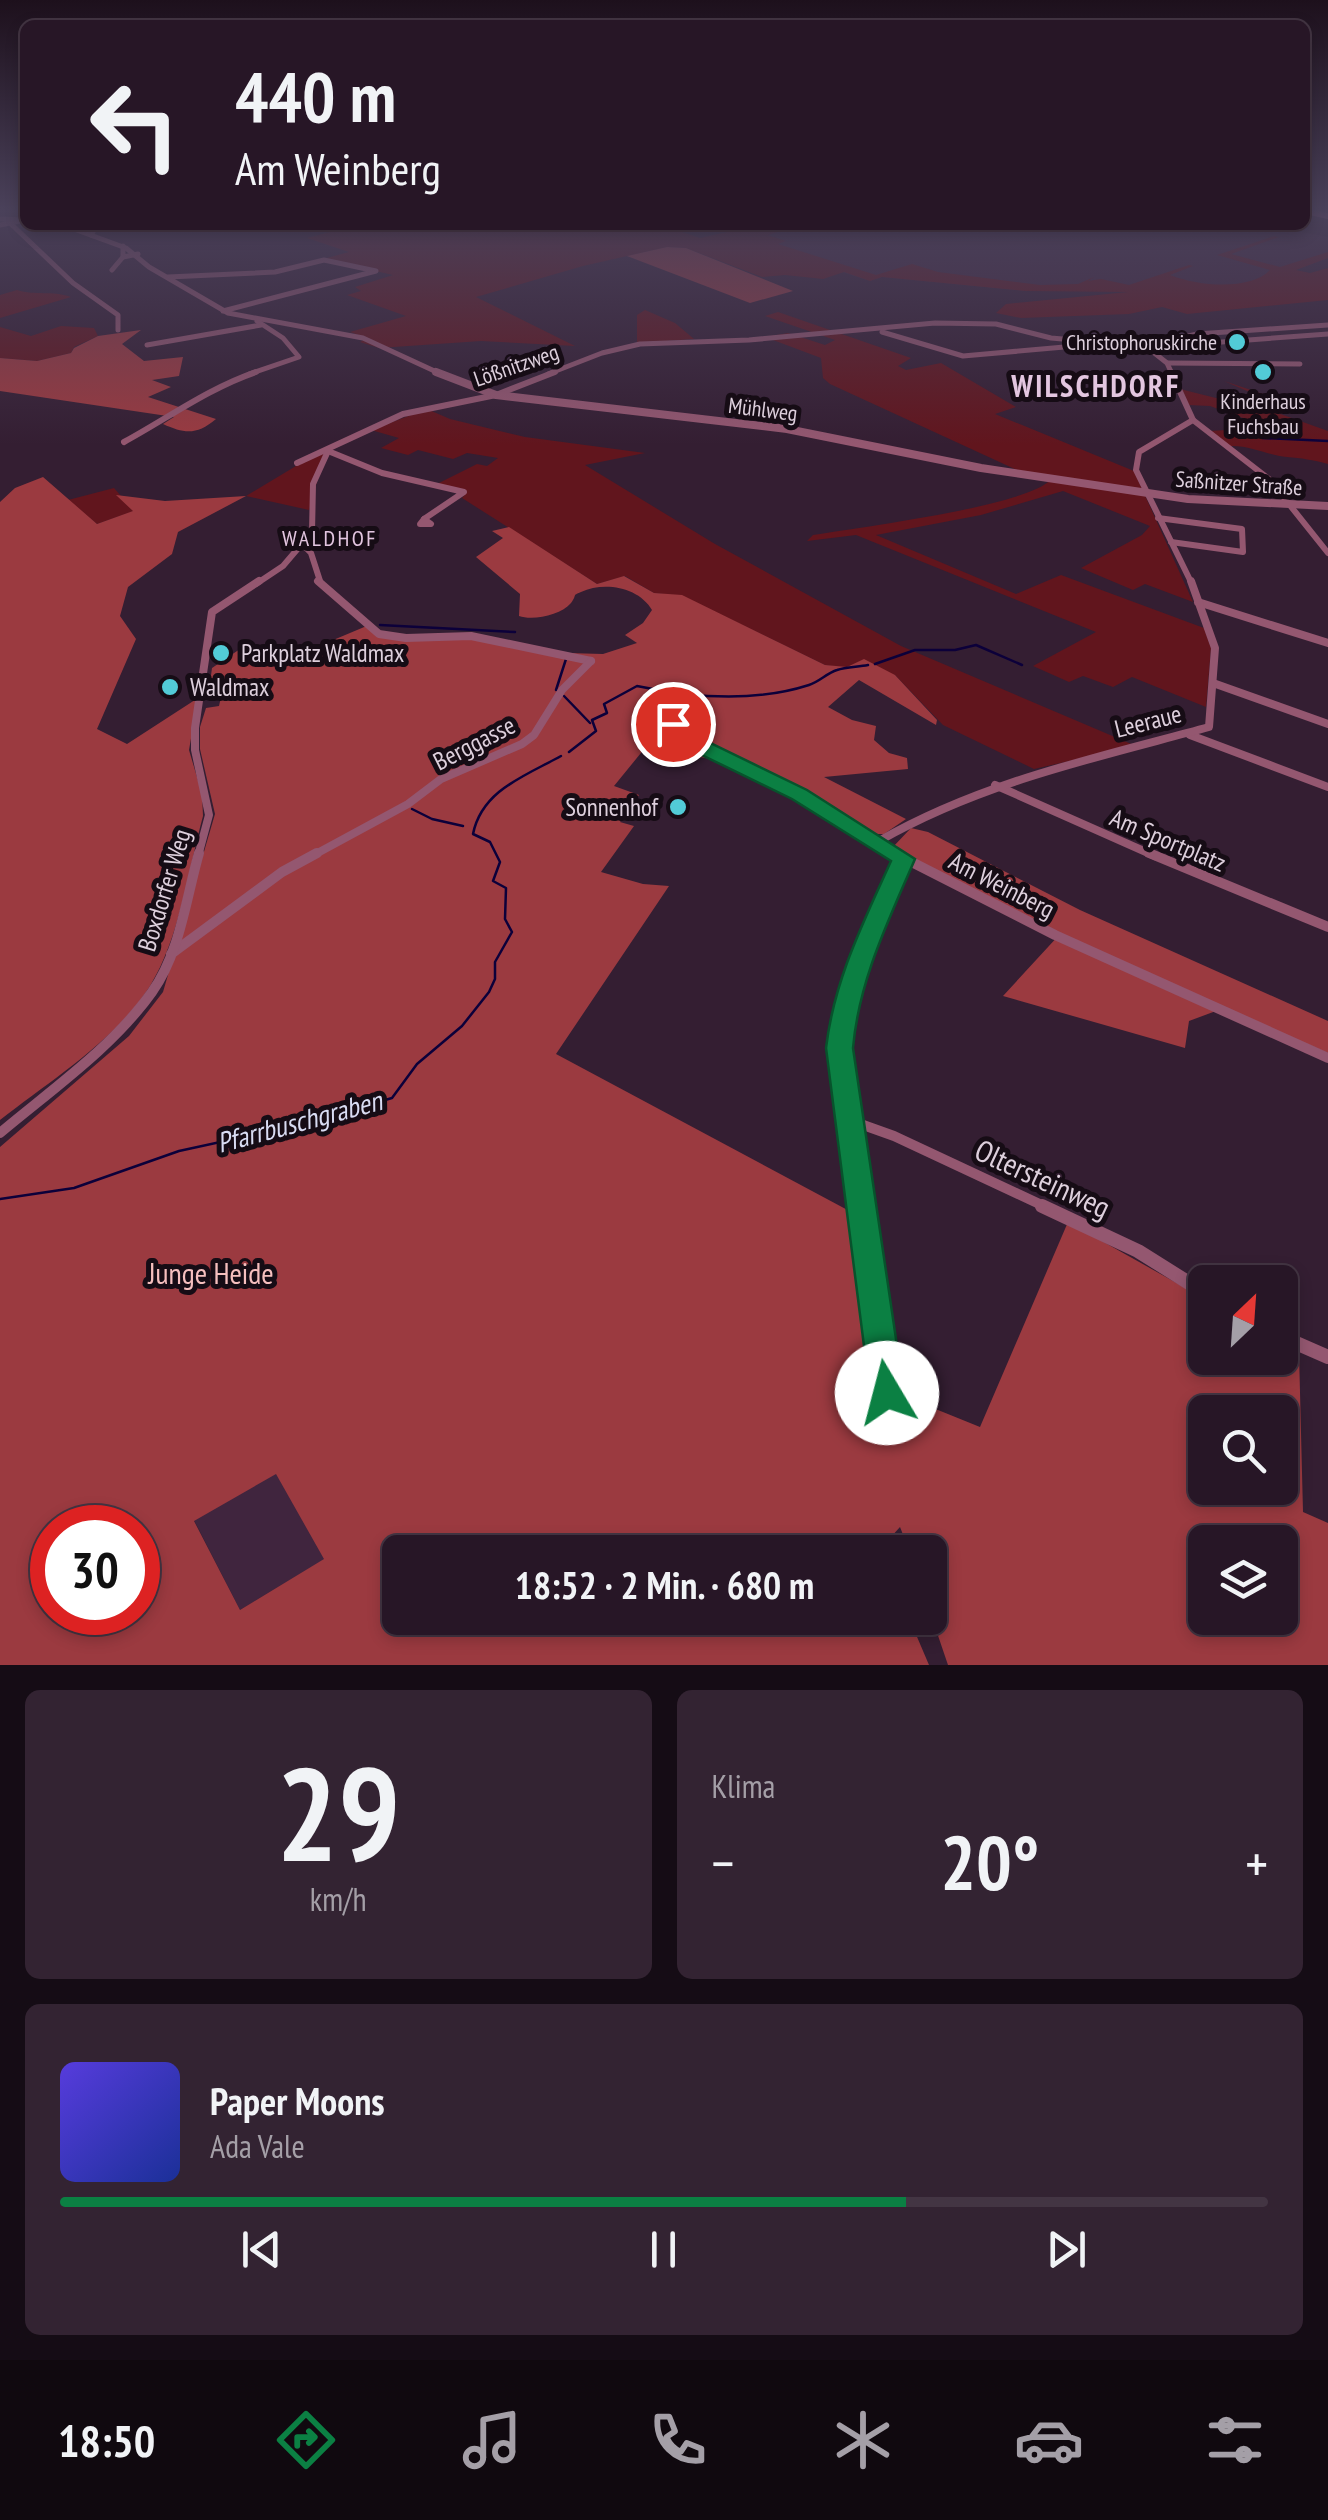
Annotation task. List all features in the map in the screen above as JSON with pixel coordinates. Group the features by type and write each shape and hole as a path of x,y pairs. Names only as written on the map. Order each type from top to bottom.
{"street":[{"path":"81,289 118,315 118,330"},
{"name":"Mühlweg","path":"187,289 224,311 259,323 327,328 381,345 456,383 496,395 799,431 981,468 1147,493"},
{"path":"224,311 311,289"},
{"path":"124,442 191,406 223,383 299,357 283,338 259,323 147,345"},
{"name":"Lößnitzweg","path":"297,463 403,414 496,395 624,346 934,323 996,324 1078,340"},
{"path":"1078,340 1288,331 1328,325"},
{"path":"876,330 963,356 1110,344"},
{"path":"1288,331 1297,338"},
{"path":"1078,340 1200,344 1235,338 1328,334"},
{"path":"1147,337 1149,345 1167,364 1193,420 1269,480 1328,553"},
{"path":"1058,338 1071,348"},
{"path":"1149,345 1170,338"},
{"path":"1167,364 1300,364"},
{"path":"1170,374 1181,365"},
{"name":"Leeraue","path":"879,841 932,810 1037,771 1190,735 1209,727 1215,648 1198,602 1136,470 1139,452 1193,420"},
{"path":"303,545 312,532 313,484 328,451 382,473 464,492 424,519"},
{"name":"Saßnitzer Straße","path":"1147,493 1228,504 1328,508"},
{"path":"1158,518 1242,529 1243,552 1171,542"},
{"name":"Boxdorfer Weg","path":"0,1133 98,1050 153,991 171,954 210,815 195,750 212,612 266,579 303,545"},
{"name":"Berggasse","path":"171,954 308,856 390,815 440,779 522,744 534,735 562,690 591,660 471,636 406,638 380,634 317,580 310,553 303,545"},
{"path":"1198,602 1328,644"},
{"path":"1213,683 1328,724"},
{"name":"Am Weinberg","path":"673,724 682,738 800,795 903,859 1072,944 1328,1058"},
{"path":"1190,735 1328,787"},
{"name":"Am Sportplatz","path":"995,786 1328,927"},
{"path":"890,1421 840,1048 844,1006 856,968 903,859"},
{"name":"Oltersteinweg","path":"852,1121 894,1136 1138,1251 1188,1282"},
{"path":"1298,1344 1328,1356"}],"shaded area":[{"path":"358,289 505,289 476,297 575,346 481,341 379,348 360,342 367,338 350,332 406,316 347,295 361,291"},
{"path":"1002,289 1217,289 1204,291"},
{"path":"1002,289 1328,289 1328,300 1187,314 1162,307 1129,314 1021,318 996,313 1006,304 1128,292"},
{"path":"17,290 71,297 0,318 0,295"},
{"path":"645,310 675,323 694,339 637,343 637,315"},
{"path":"778,312 911,358 898,366 906,370 941,363 1016,407 995,414 1134,471 1193,602 1145,584 1133,590 1081,568 1142,535 1150,526 1063,491 981,515 876,535 1016,594 1061,575 1204,628 1211,648 1206,707 1132,677 1113,687 1083,676 1069,682 1033,666 1096,632 856,535 807,541 813,535 1009,499 1050,480 1032,477 830,384 823,378 821,358 765,337 788,333 825,345 835,340 765,316"},
{"path":"61,326 94,328 98,336 74,347 71,353 37,361 0,358 0,327 31,336"},
{"path":"1224,381 1266,395 1247,402 1328,431 1328,464 1229,446 1210,431 1226,430 1257,439 1265,426 1210,406 1188,405 1180,389 1216,398 1254,394"},
{"path":"427,409 450,419 525,437 645,453 585,465 715,544 901,646 1136,746 1034,769 943,725 895,675 825,665 682,596 654,593 625,576 597,584 462,498 467,492 435,485 477,464 487,466 498,458 467,453 453,459 418,450 408,455 381,448 399,438 371,430"},
{"path":"325,453 309,510 246,496 301,463"},
{"path":"114,488 134,511 97,524 68,500"},
{"path":"276,1473 325,1559 240,1610 194,1520"}],"green space":[{"path":"713,289 793,291 750,303"},
{"path":"141,330 122,344 144,361 183,357 179,376 152,380 171,387 148,397 216,419 203,428 184,431 163,424 174,417 0,391 0,358 37,361 71,353 98,336"},
{"path":"43,477 97,524 133,511 116,495 165,501 246,496 178,532 172,554 128,587 120,616 136,639 97,729 127,744 198,698 189,750 202,794 203,816 169,946 150,986 119,1025 0,1120 0,502 15,488"},
{"name":"Junge Heide","path":"509,527 597,584 624,576 654,593 682,595 825,665 847,667 864,659 895,675 937,720 936,725 859,680 828,707 852,720 876,726 874,740 889,753 907,758 908,769 824,777 906,819 884,834 874,834 804,795 724,761 645,748 614,786 639,795 620,822 634,826 601,872 643,884 669,886 556,1054 855,1214 875,1396 938,1410 980,1427 1068,1222 1188,1289 1188,1375 1298,1375 1299,1352 1303,1512 1328,1523 1328,1665 948,1665 938,1635 947,1635 947,1535 903,1535 900,1527 893,1535 382,1535 382,1635 916,1635 929,1665 0,1665 0,1147 129,1036 163,992 215,814 200,749 200,727 206,708 219,706 223,688 209,690 212,668 240,649 256,654 307,651 369,625 393,637 472,635 567,653 603,654 637,643 625,635 643,623 652,610 639,596 620,588 600,587 576,594 571,603 554,614 519,616 520,594 476,557 503,538 492,531","holes":["276,1474 324,1559 240,1610 194,1521"]},
{"path":"911,828 928,832 1080,910 1328,1021 1328,1053 1224,1008 1189,1021 1185,1048 1003,996 1060,934 892,848"}],"waterway":[{"path":"1262,438 1328,441"},
{"path":"380,625 515,632"},
{"name":"Pfarrbuschgraben","path":"875,664 915,650 955,650 976,645 1022,665"},
{"path":"556,690 566,659"},
{"name":"Pfarrbuschgraben","path":"569,752 596,731 592,720 607,713 604,704 637,686 701,696 745,696 788,691 837,670 868,665"},
{"path":"564,696 590,723"},
{"name":"Pfarrbuschgraben","path":"0,1199 74,1188 179,1151 262,1133 283,1121 317,1120 392,1098 417,1064 462,1026 489,992 495,979 495,962 512,932 505,919 506,888 493,881 500,862 490,842 473,834 478,819 495,795 561,756"},
{"path":"412,809 432,819 463,826"}],"place":[{"name":"Christophoruskirche","path":"1237,342"},
{"name":"Kinderhaus Fuchsbau","path":"1263,372"},
{"name":"Parkplatz Waldmax","path":"221,653"},
{"name":"Waldmax","path":"170,687"},
{"name":"Sonnenhof","path":"678,807"}],"district":[{"name":"WILSCHDORF","path":"1096,385"},
{"name":"WALDHOF","path":"330,538"}],"route":[{"path":"673,724 682,738 800,795 903,859 856,968 844,1006 840,1048 887,1393"}]}
